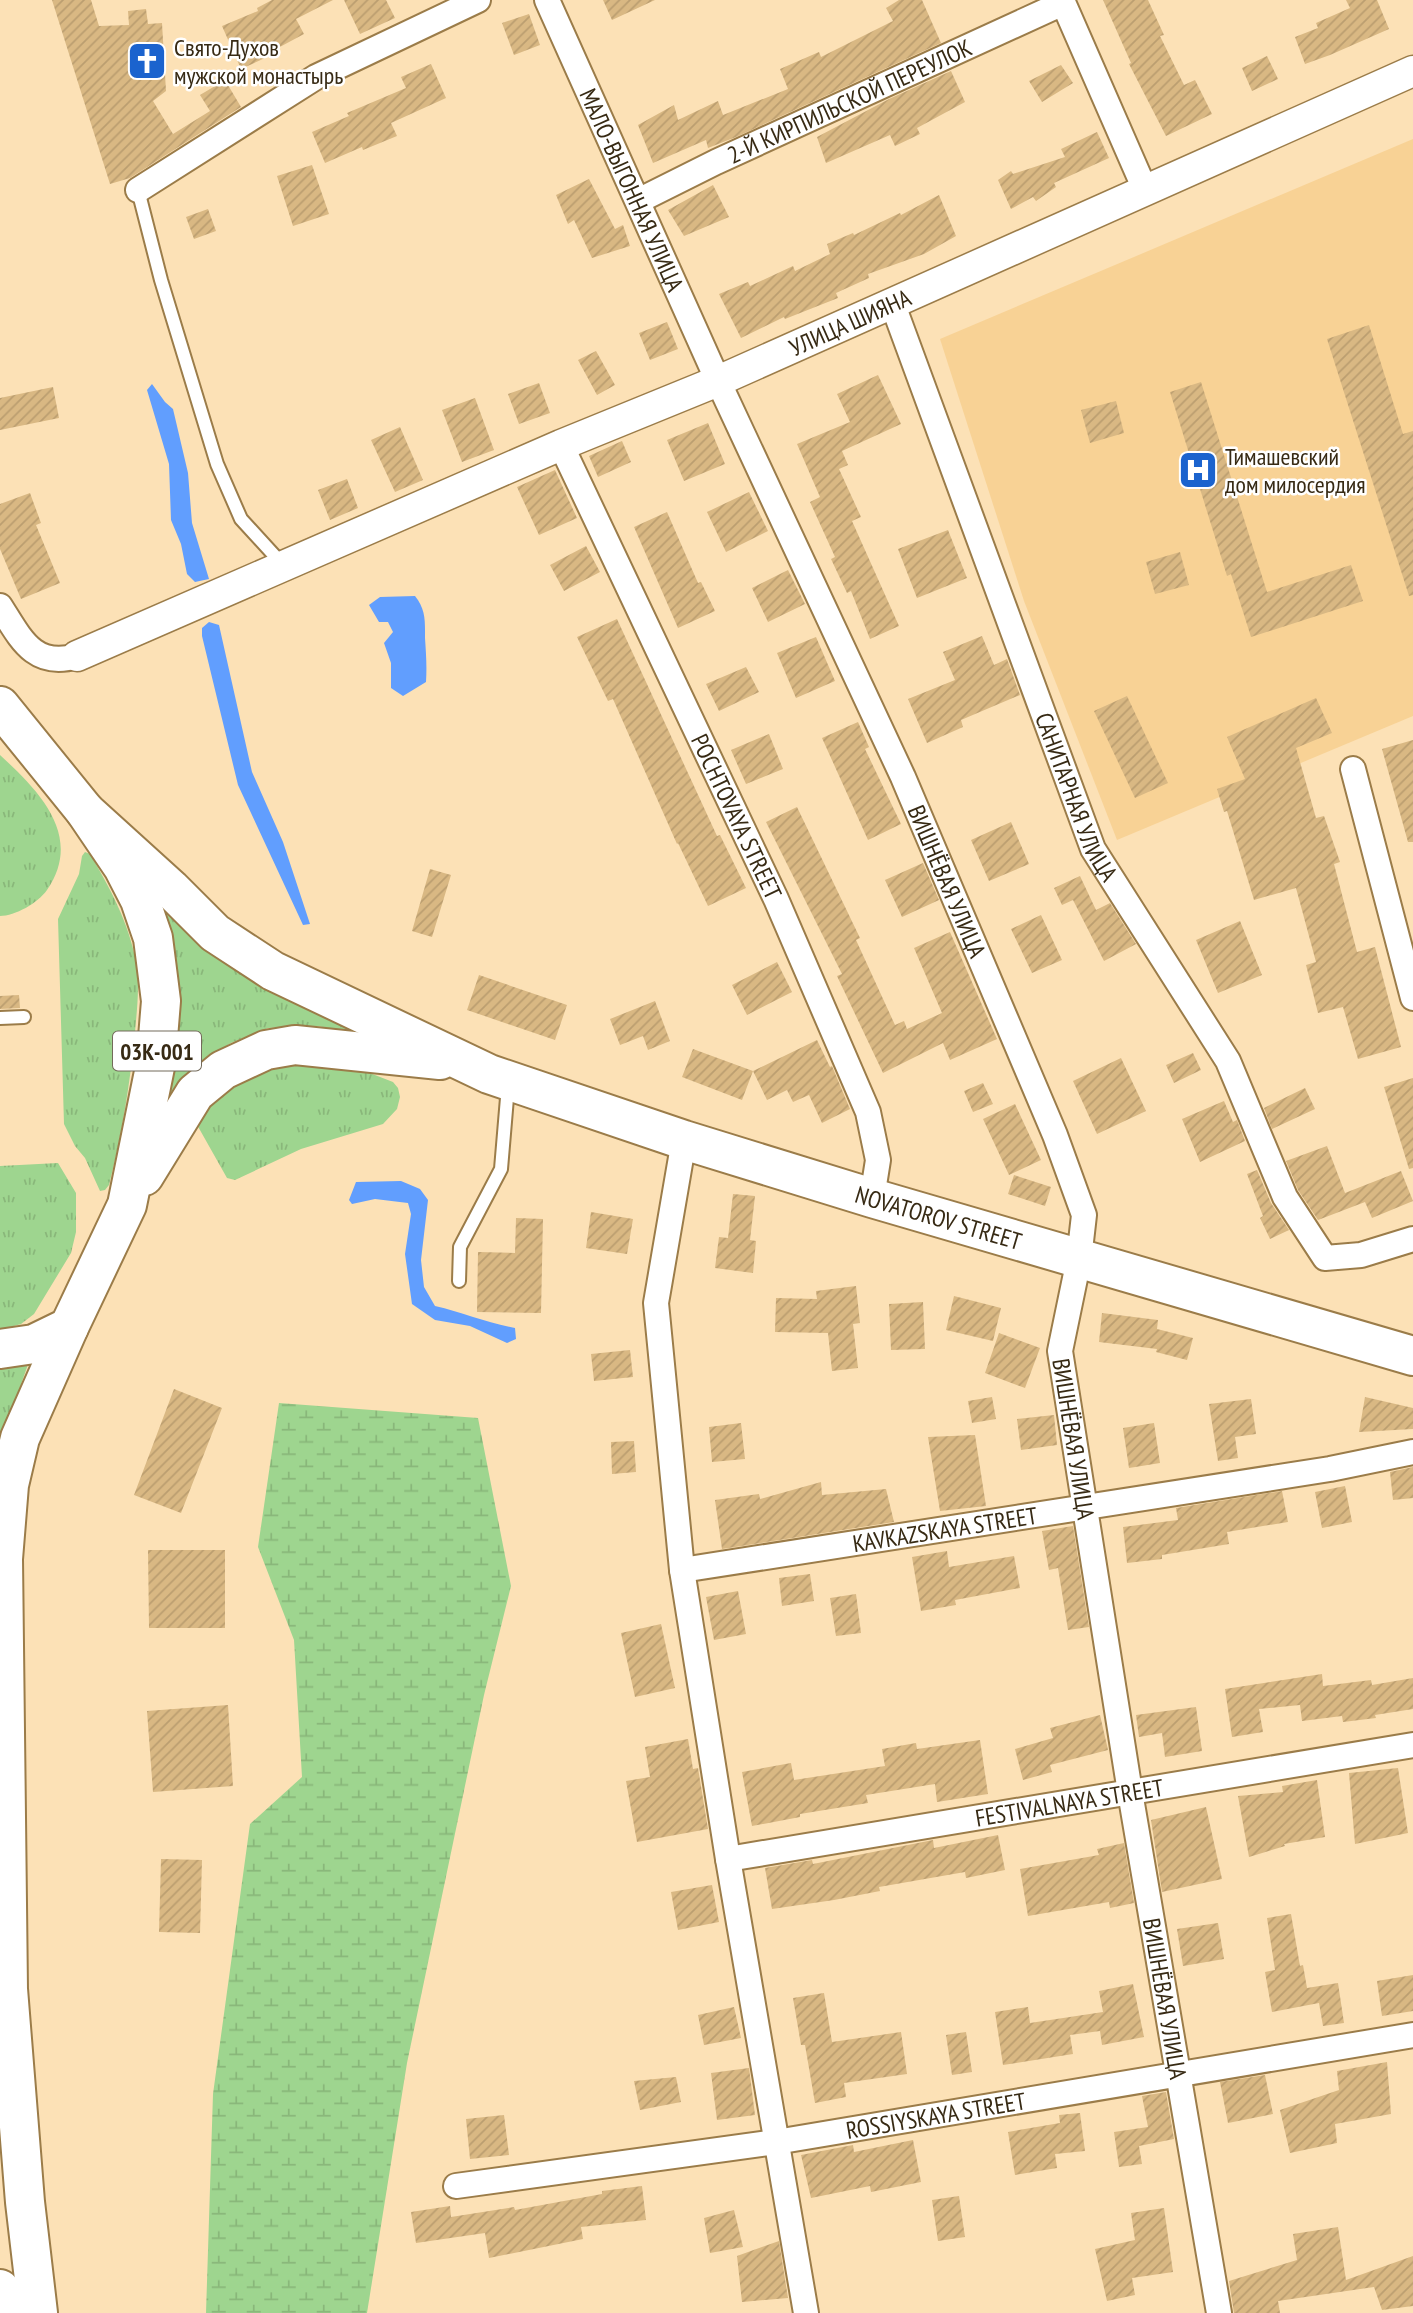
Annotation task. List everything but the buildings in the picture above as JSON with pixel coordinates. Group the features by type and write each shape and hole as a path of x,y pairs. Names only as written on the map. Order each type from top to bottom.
{"main road":[{"name":"03К-001","path":"6,718 85,811 123,867 140,900 153,938 161,1001 156,1062 127,1205 20,1438 9,1485 3,1559 8,1989 25,2202 38,2313"},
{"name":"NOVATOROV STREET","path":"85,811 215,933 273,971 509,1082 872,1198 1413,1356"},
{"path":"127,1205 195,1093 223,1070 266,1050 296,1045 468,1063"},
{"path":"0,1349 34,1344 69,1327"},
{"path":"0,2289 2,2313"}],"street":[{"path":"138,190 316,77 478,0"},
{"name":"МАЛО-ВЫГОННАЯ УЛИЦА","path":"547,0 718,381"},
{"path":"1062,1 1146,192"},
{"name":"2-Й КИРПИЛЬСКОЙ ПЕРЕУЛОК","path":"638,201 1062,1"},
{"name":"УЛИЦА ШИЯНА","path":"77,656 561,445 718,381 1413,71"},
{"name":"САНИТАРНАЯ УЛИЦА","path":"893,304 1093,849 1228,1060 1285,1197 1325,1258 1361,1255 1413,1239"},
{"name":"ВИШНЁВАЯ УЛИЦА","path":"718,381 903,777 1055,1135 1084,1215 1079,1259 1060,1351 1130,1792 1219,2313"},
{"name":"POCHTOVAYA STREET","path":"561,445 776,899 868,1112 878,1160 872,1198"},
{"path":"0,606 19,635 36,654 60,659 77,656"},
{"path":"1353,769 1413,998"},
{"path":"684,1140 656,1303 682,1570 728,1859 806,2313"},
{"name":"KAVKAZSKAYA STREET","path":"682,1570 1330,1469 1413,1452"},
{"name":"FESTIVALNAYA STREET","path":"728,1859 1413,1745"},
{"name":"ROSSIYSKAYA STREET","path":"456,2186 776,2143 1413,2035"}],"lane":[{"path":"138,190 169,306 217,464 241,519 285,566"},
{"path":"0,1018 24,1017"},
{"path":"459,1281 460,1247 501,1169 509,1082"}],"shaded area":[{"name":"Тимашевский дом милосердия","path":"1413,139 1413,716 1117,840 1024,601 940,339"}],"green space":[{"path":"0,755 42,799 59,833 61,851 57,870 43,895 19,911 0,916"},
{"path":"85,852 90,854 124,920 133,948 138,979 133,1051 122,1128 109,1185 100,1191 85,1158 75,1146 64,1124 58,919 79,874"},
{"path":"163,909 208,953 265,988 373,1036 317,1026 268,1028 231,1043 195,1066 168,1096"},
{"path":"331,1058 393,1082 400,1097 397,1109 383,1124 301,1149 235,1180 227,1178 196,1123 197,1114 257,1064"},
{"path":"58,1163 76,1193 76,1232 71,1253 34,1314 21,1324 0,1330 0,1166"},
{"path":"31,1356 0,1444 0,1362"},
{"path":"279,1403 478,1418 511,1586 484,1695 407,2063 367,2313 206,2313 213,2094 250,1824 302,1777 294,1640 258,1547"}],"water":[{"path":"152,384 173,409 188,473 192,523 209,579 195,582 187,574 181,544 171,520 169,464 147,390"},
{"path":"415,596 424,616 426,682 403,696 391,688 391,663 384,643 393,632 388,622 379,622 369,605 380,597"},
{"path":"209,622 219,625 252,772 283,842 310,924 303,925 238,785 202,636 202,628"},
{"path":"401,1181 420,1189 428,1200 421,1260 424,1287 435,1306 515,1328 516,1339 507,1343 470,1326 435,1320 412,1304 405,1254 411,1214 408,1203 375,1199 352,1204 349,1200 356,1182"}],"place":[{"name":"Свято-Духов мужской монастырь","path":"147,61"},
{"name":"Тимашевский дом милосердия","path":"1198,470"}]}
